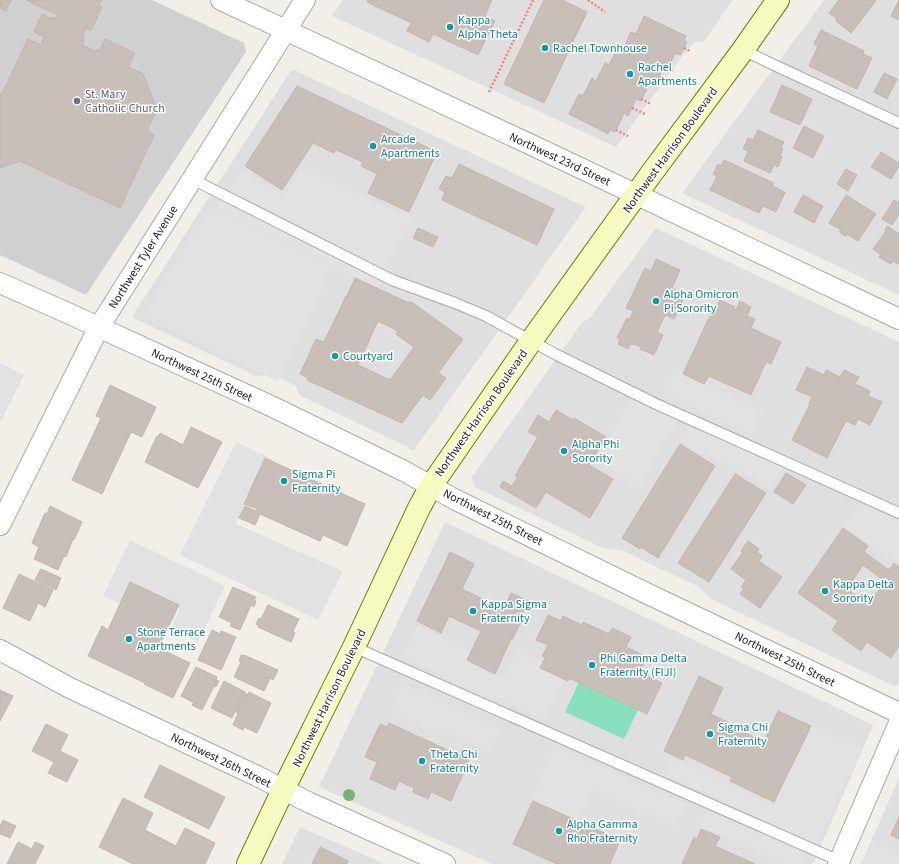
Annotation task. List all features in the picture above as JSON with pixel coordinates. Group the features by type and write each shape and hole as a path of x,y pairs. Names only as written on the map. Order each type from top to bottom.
{"main road":[{"name":"Northwest Harrison Boulevard","path":"248,864 354,647 418,508 431,486 531,341 778,0"}],"street":[{"name":"Northwest 23rd Street","path":"221,0 899,319"},
{"name":"Northwest Tyler Avenue","path":"0,525 99,328 304,0"},
{"name":"Northwest 25th Street","path":"0,283 272,407 404,471 454,499 632,586 899,713"},
{"name":"Northwest 26th Street","path":"0,650 70,688 257,776 308,802 445,864"},
{"path":"841,863 899,724"}],"lane":[{"path":"743,50 899,123"},
{"path":"192,179 392,280 486,316 555,354 656,404 899,513"},
{"path":"354,647 841,863"}],"path":[{"path":"489,92 533,0"},
{"path":"588,0 605,12"},
{"path":"684,48 690,51"},
{"path":"668,68 675,72"},
{"path":"659,77 667,81"},
{"path":"642,99 651,104"},
{"path":"632,108 645,114"},
{"path":"616,130 628,136"}],"shaded area":[{"path":"0,0 152,0 244,43 246,52 86,295 0,255"},
{"path":"343,0 733,0 705,40 702,42 696,42 689,47 616,147 332,16"},
{"path":"824,0 899,0 899,295 682,193"},
{"path":"294,70 586,207 414,450 299,395 296,386 270,374 260,376 254,375 134,318 133,315 290,72"},
{"path":"301,168 410,218 377,287 216,208 243,170 282,195"},
{"path":"213,208 332,267 278,381 141,317 154,304 152,296"},
{"path":"656,228 899,342 899,682 896,687 709,598 699,587 621,550 605,549 475,487 472,477 583,321 589,319"},
{"path":"0,363 24,375 0,423"},
{"path":"674,370 762,411 752,434 663,393"},
{"path":"634,394 678,419 638,489 628,484 625,476 596,460"},
{"path":"689,424 784,468 771,488 738,470 679,442"},
{"path":"236,442 268,457 236,524 343,571 318,620 180,555"},
{"path":"860,503 899,523 899,564 844,527"},
{"path":"445,522 873,725 812,864 492,864 319,787"},
{"path":"130,540 225,586 198,642 171,629 180,609 132,586 123,605 103,596"},
{"path":"417,626 471,651 467,661 504,678 517,650 543,662 541,667 564,679 545,721 496,697 494,701 403,657"},
{"path":"403,684 501,729 490,753 448,734 446,737 391,712"},
{"path":"812,725 862,748 817,845 664,774 672,758 774,806"},
{"path":"555,746 685,804 675,826 593,789 578,821 531,800"},
{"path":"899,778 899,864 861,864"},
{"path":"708,810 804,853 799,864 785,864 700,826"},
{"path":"300,827 385,864 282,864"},
{"path":"873,841 899,853 899,864 862,864"}],"green space":[{"path":"579,682 638,710 624,739 565,712"}],"building":[{"path":"0,0 11,0 6,11 0,8"},
{"name":"St. Mary Catholic Church","path":"26,0 101,0 99,6 102,7 91,30 86,28 83,35 84,41 82,45 95,51 100,49 105,39 135,53 128,67 143,74 157,109 148,128 148,132 154,135 120,208 20,161 0,168 0,93 2,94 28,39 41,45 44,37 34,32 42,14 53,19 53,17 56,18 58,15"},
{"name":"Kappa Alpha Theta","path":"368,0 492,0 485,16 495,21 478,55 433,34 429,42 407,31 411,23 367,2"},
{"name":"Rachel Townhouse","path":"544,0 562,0 587,12 544,103 504,84"},
{"path":"839,0 876,1 851,33 836,21 837,19 829,13"},
{"path":"899,0 899,20 891,16"},
{"name":"Rachel Apartments","path":"644,16 686,36 684,40 687,42 680,55 675,53 667,71 663,69 654,86 649,84 641,101 636,99 628,116 624,113 615,132 610,130 608,134 569,114 579,94 583,96 592,78 596,81 605,63 609,65 618,47 623,50 631,32 636,34"},
{"path":"821,30 864,51 863,54 872,58 857,89 809,66 818,46 814,44"},
{"path":"884,73 897,79 887,99 874,92"},
{"path":"782,85 812,99 800,125 770,112"},
{"name":"Arcade Apartments","path":"297,86 437,152 409,212 368,193 377,174 361,166 363,162 336,150 334,153 313,143 282,190 245,166"},
{"path":"804,126 824,136 813,158 793,148"},
{"path":"758,130 784,142 781,148 783,149 780,156 782,157 778,167 774,165 770,173 744,161 748,151 743,149 748,138 753,140"},
{"path":"881,152 899,163 899,166 891,179 871,167"},
{"path":"724,160 774,183 772,186 785,192 776,212 763,206 759,213 710,190 717,176 713,174 718,164 721,166"},
{"path":"459,164 554,209 537,245 442,200 445,192 439,189 446,176 452,178"},
{"path":"846,169 857,175 848,191 837,184"},
{"path":"803,195 823,206 814,223 794,212"},
{"path":"846,195 876,214 858,241 847,234 846,236 839,232 841,230 829,223"},
{"path":"894,200 899,203 899,214 892,225 882,219"},
{"path":"887,226 899,234 899,265 893,261 891,264 879,257 881,255 873,249 886,231"},
{"path":"418,228 438,237 433,247 413,238"},
{"name":"Alpha Omicron Pi Sorority","path":"656,259 680,270 672,288 685,295 674,319 665,315 657,332 663,335 654,355 640,349 641,347 634,344 630,344 628,349 618,344 620,339 617,338 627,318 630,319 633,311 626,308 645,268 651,271"},
{"name":"Courtyard","path":"355,278 409,303 410,301 463,339 438,373 446,378 430,400 423,395 402,423 307,380 308,378 300,374 316,339 324,342","holes":["378,321 398,331 396,334 414,347 390,380 358,365"]},
{"path":"720,300 735,307 733,309 736,310 740,301 751,307 747,316 755,319 751,328 781,342 771,364 766,362 751,395 709,376 704,384 683,374 715,305 717,306"},
{"path":"807,367 824,375 826,370 840,377 844,370 859,377 855,384 870,391 868,396 882,402 870,425 858,419 855,425 846,421 827,458 792,440 812,397 796,390"},
{"path":"110,385 156,407 142,437 131,432 102,494 72,480 101,418 96,416"},
{"name":"Alpha Phi Sorority","path":"556,410 573,420 574,418 606,437 589,465 613,479 590,518 546,492 536,508 500,487 503,481 512,486 518,477 515,476 538,437 528,432 538,415 549,422"},
{"path":"191,427 222,442 198,488 145,462 157,436 159,436 160,433 183,445"},
{"path":"680,444 715,466 658,558 641,547 640,549 622,538"},
{"name":"Sigma Pi Fraternity","path":"265,458 365,504 347,546 323,535 320,541 260,514 255,525 239,518 245,506 256,511 257,509 244,504"},
{"path":"786,473 806,485 793,504 774,492"},
{"path":"735,474 766,493 709,582 678,563"},
{"path":"50,506 82,522 66,557 64,556 58,570 34,559 39,547 32,543 45,513 47,514"},
{"name":"Kappa Delta Sorority","path":"843,528 868,546 864,552 889,570 894,563 899,567 899,646 891,658 867,642 861,651 832,630 838,621 798,593","holes":["863,565 885,581 869,605 847,589"]},
{"path":"748,541 759,549 757,552 762,556 759,561 782,577 760,608 740,594 744,589 741,587 746,580 731,569 743,552 741,551"},
{"name":"Kappa Sigma Fraternity","path":"450,552 474,564 462,589 493,604 494,602 505,607 511,593 529,601 522,615 524,616 512,640 511,639 495,674 467,660 481,631 449,616 441,633 417,621"},
{"path":"41,569 61,578 56,590 35,580"},
{"path":"19,574 53,590 45,607 38,603 30,621 3,608"},
{"name":"Stone Terrace Apartments","path":"130,582 179,605 156,652 159,654 161,649 190,663 173,698 88,656 102,626 108,630"},
{"path":"233,587 256,597 254,600 256,601 254,607 251,605 240,630 230,626 232,623 219,617"},
{"path":"268,605 299,619 293,631 295,633 291,642 258,627 256,624 259,618 261,619"},
{"name":"Phi Gamma Delta Fraternity (FIJI)","path":"548,615 561,621 563,616 582,625 583,622 609,634 612,628 631,637 626,647 647,657 639,673 662,683 647,714 569,678 568,681 540,668 545,658 542,656 548,645 536,640"},
{"path":"212,630 220,634 221,631 236,637 221,670 198,660"},
{"path":"241,655 278,670 273,680 270,678 264,691 234,677 241,662 239,661"},
{"path":"196,667 217,677 216,680 219,681 216,687 214,686 202,710 192,705 194,703 181,696"},
{"name":"Sigma Chi Fraternity","path":"699,676 723,688 711,714 728,722 727,724 764,742 778,711 811,726 774,802 730,781 732,777 685,755 683,760 664,751"},
{"path":"224,681 245,692 232,718 211,708"},
{"path":"0,690 13,696 0,721"},
{"path":"249,692 271,703 257,733 244,727 243,730 233,725 238,713 236,712 245,693 248,695"},
{"name":"Theta Chi Fraternity","path":"389,723 469,760 451,801 431,792 428,799 413,792 414,788 399,781 395,790 370,779 377,762 365,757 380,724 387,727"},
{"path":"46,724 68,735 60,751 78,760 67,782 48,773 54,762 32,751"},
{"path":"160,765 225,797 209,829 144,797"},
{"path":"123,798 153,813 145,830 176,846 185,828 215,843 205,864 133,864 99,847"},
{"name":"Alpha Gamma Rho Fraternity","path":"533,801 620,840 610,864 557,864 513,844"},
{"path":"899,817 899,839 891,835"},
{"path":"3,820 16,826 10,838 0,834 0,827"},
{"path":"701,829 720,837 715,846 755,864 682,864 694,837 697,839"},
{"path":"18,842 32,849 35,842 44,846 35,864 7,864"},
{"path":"320,847 348,861 347,864 312,864"}],"place":[{"name":"Kappa Alpha Theta","path":"450,27"},
{"name":"Rachel Townhouse","path":"545,48"},
{"name":"Rachel Apartments","path":"630,74"},
{"name":"St. Mary Catholic Church","path":"77,101"},
{"name":"Arcade Apartments","path":"373,146"},
{"name":"Alpha Omicron Pi Sorority","path":"656,301"},
{"name":"Courtyard","path":"335,356"},
{"name":"Alpha Phi Sorority","path":"564,451"},
{"name":"Sigma Pi Fraternity","path":"284,481"},
{"name":"Kappa Delta Sorority","path":"825,591"},
{"name":"Kappa Sigma Fraternity","path":"473,611"},
{"name":"Stone Terrace Apartments","path":"129,639"},
{"name":"Phi Gamma Delta Fraternity (FIJI)","path":"592,665"},
{"name":"Sigma Chi Fraternity","path":"710,734"},
{"name":"Theta Chi Fraternity","path":"422,761"},
{"name":"Alpha Gamma Rho Fraternity","path":"559,831"}]}
